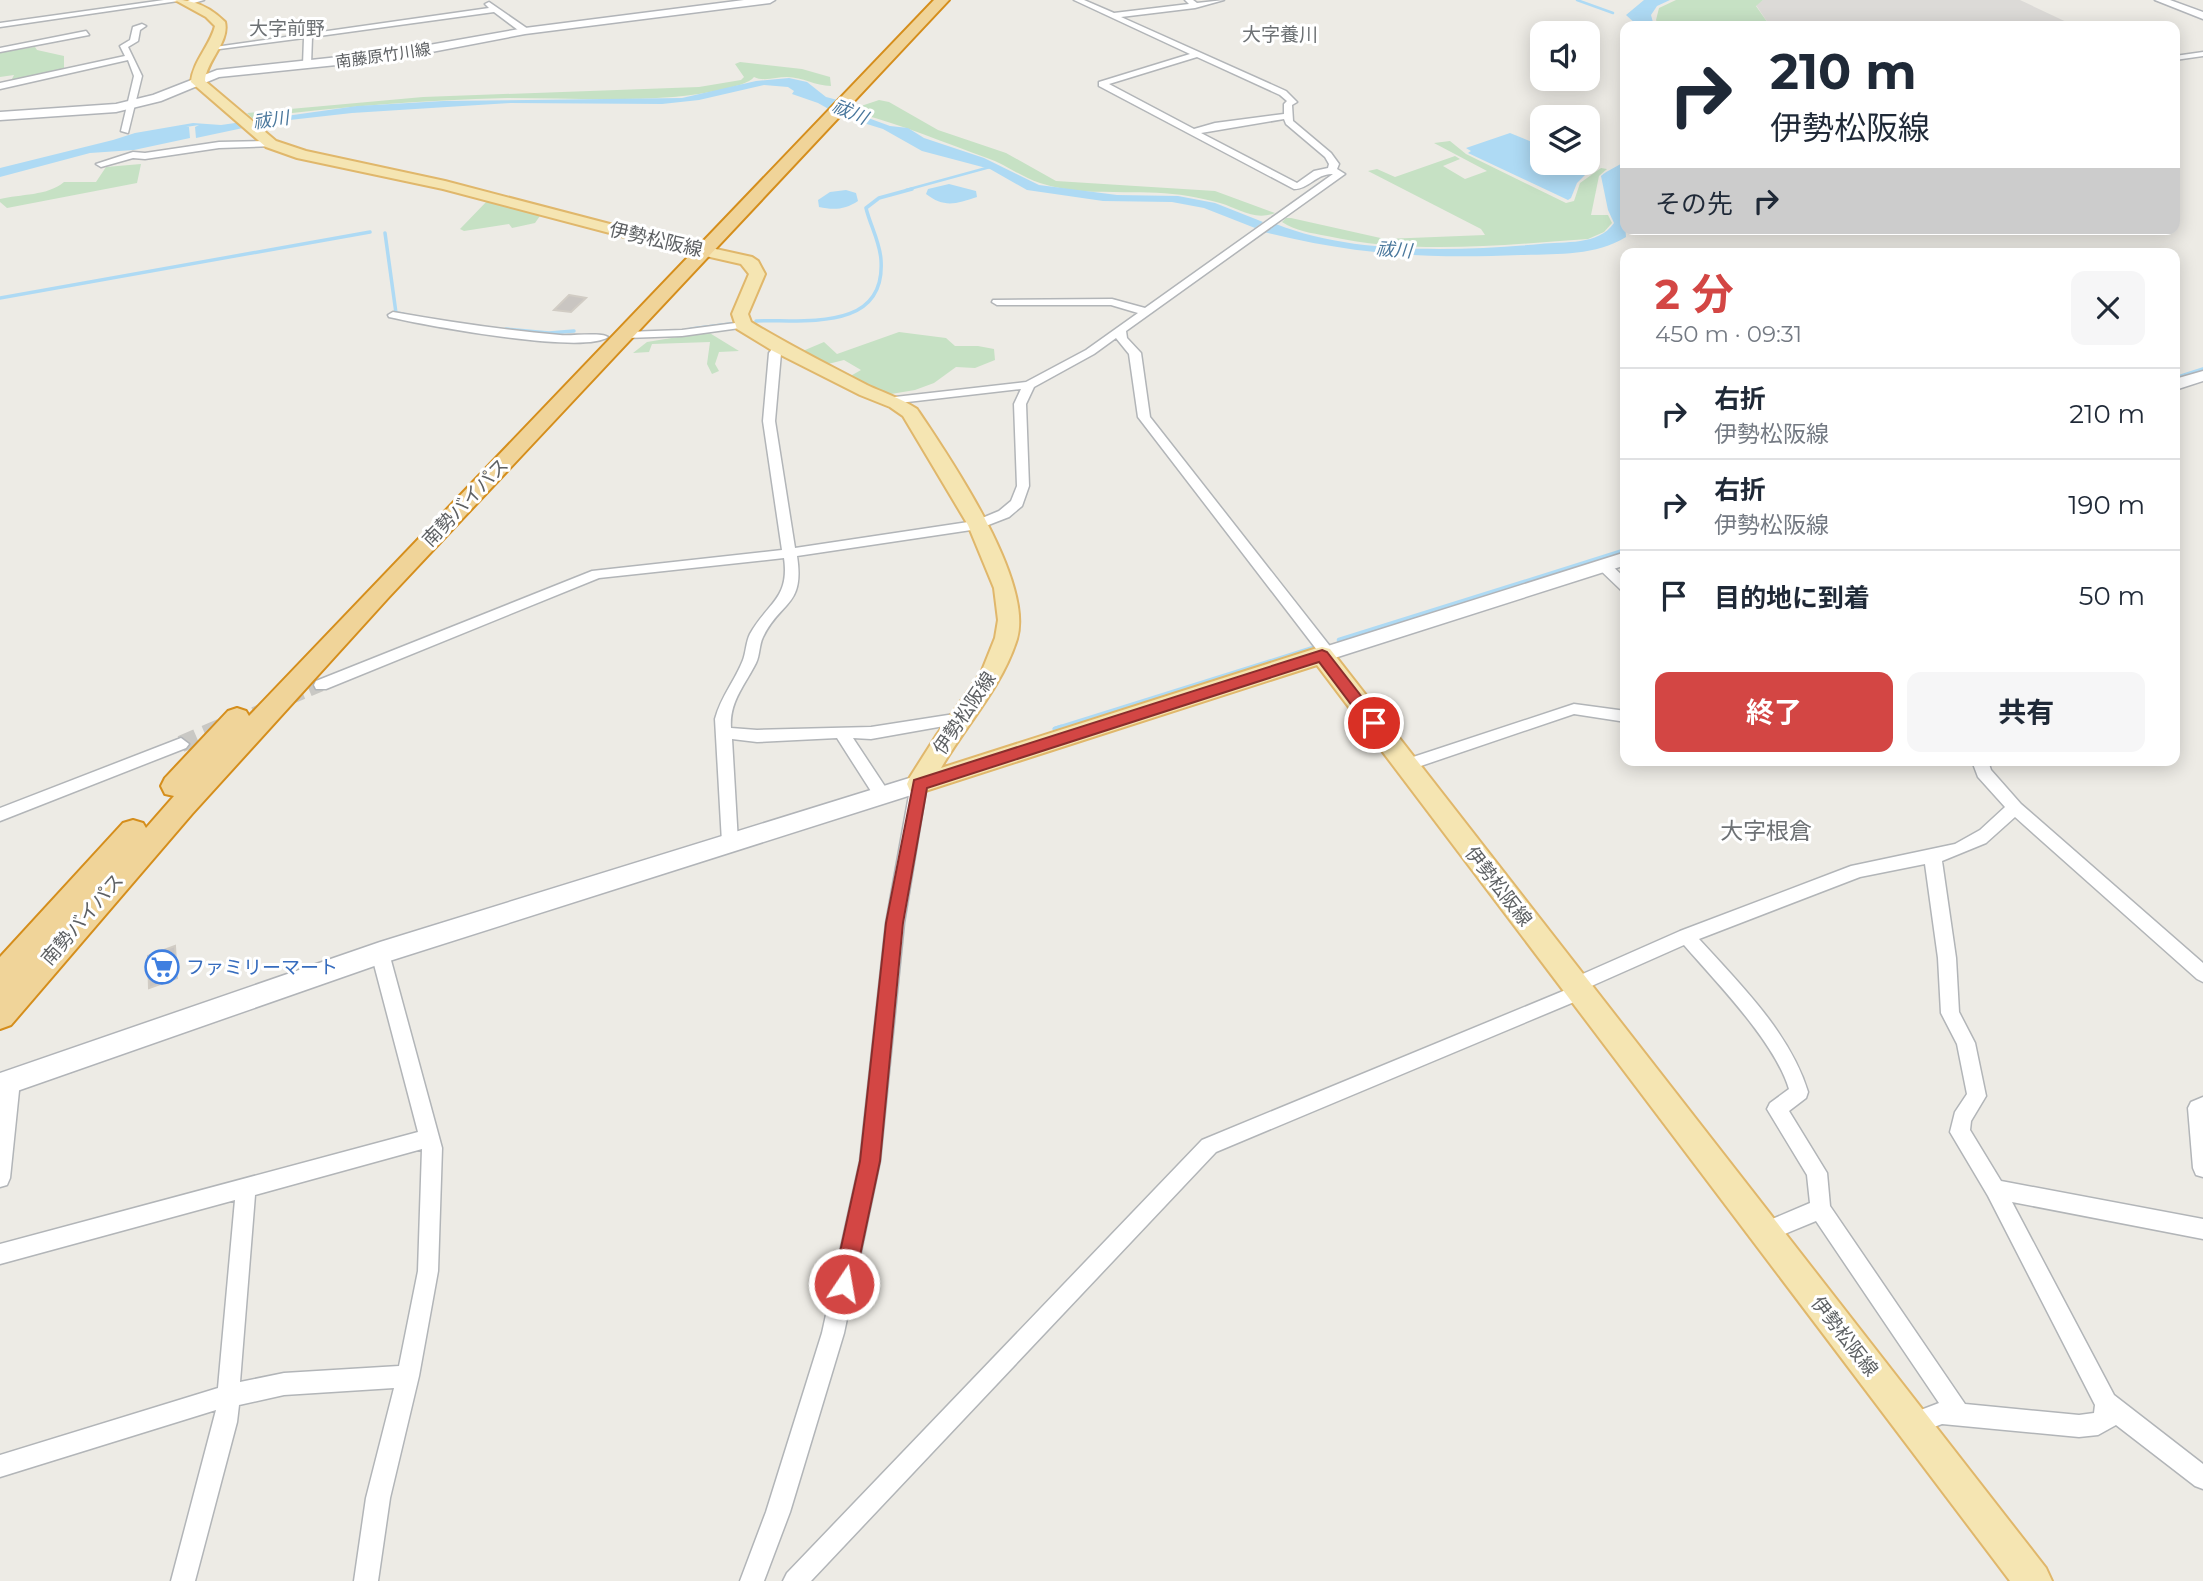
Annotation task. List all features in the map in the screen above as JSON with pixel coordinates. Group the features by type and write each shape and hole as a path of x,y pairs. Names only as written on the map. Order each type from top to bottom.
{"highway":[{"name":"南勢バイパス","path":"861,78 929,0"},
{"name":"南勢バイパス","path":"0,979 209,748 614,336 861,78 942,0"},
{"name":"南勢バイパス","path":"0,1014 173,816 614,336"}],"main road":[{"name":"南藤原竹川線","path":"0,116 129,106 217,74 412,53 525,31 770,0"},
{"path":"2160,0 2203,16"},
{"path":"183,1 220,22 220,31 198,75 198,82"},
{"name":"伊勢松阪線","path":"198,82 271,144 302,155 445,185 746,260 756,269 755,282 740,314 743,325 779,347 866,391 890,400 910,413 978,525 1005,588 1009,620 1006,638 992,675 919,784"},
{"path":"2180,383 2203,376"},
{"path":"1322,655 1620,560"},
{"name":"伊勢松阪線","path":"919,784 1322,655 2033,1581"},
{"path":"6,1083 380,953 919,784"}],"street":[{"path":"0,25 200,0"},
{"path":"485,0 525,31"},
{"path":"1078,0 1283,93 1293,102 1288,104 1289,122 1328,155 1334,164 1332,170"},
{"path":"1112,16 1220,0"},
{"path":"212,48 496,9"},
{"path":"4,49 16,23"},
{"path":"125,131 138,76 137,68 128,58 124,46 134,41 136,29 142,26"},
{"path":"4,49 86,33"},
{"path":"307,65 308,35"},
{"path":"890,400 1029,385 1090,352 1340,174 1332,170 1317,173 1297,187 1102,84 1198,54"},
{"path":"2180,57 2203,54"},
{"path":"0,86 128,58"},
{"path":"1193,132 1215,126 1288,116"},
{"path":"101,163 133,155 145,156 228,144 271,144"},
{"path":"997,302 1112,302 1146,312"},
{"path":"393,315 484,331 580,340 682,333 743,325"},
{"path":"1120,329 1122,339 1135,353 1144,417 1324,649 1322,655"},
{"path":"730,842 723,719 727,701 750,662 756,636 788,595 793,575 769,421 775,353 779,347"},
{"path":"321,685 597,574 790,553 978,525 1013,508 1023,486 1020,404 1029,385"},
{"path":"1603,565 1620,581"},
{"path":"1406,765 1574,709 1620,716"},
{"path":"724,733 757,736 871,733 961,718"},
{"path":"841,732 882,795"},
{"path":"0,815 181,744"},
{"path":"1982,766 1984,773 2015,808 2203,974"},
{"path":"752,1581 778,1512 833,1333 870,1161 895,923 919,784"},
{"path":"796,1581 1209,1146 1578,988 1730,917 1874,865 1933,859 1978,841 2015,808"},
{"path":"1913,1424 1942,1413 2079,1426 2098,1424 2108,1417 2106,1403 1995,1189 1960,1132 1962,1118 1976,1096 1966,1043 1950,1013 1947,958 1933,859"},
{"path":"1686,936 1761,1027 1798,1084 1799,1092 1777,1109 1817,1173 1821,1209 1958,1414"},
{"path":"366,1581 378,1499 408,1376 428,1270 430,1138 380,953"},
{"path":"0,1178 6,1083"},
{"path":"2203,1106 2198,1108 2203,1168"},
{"path":"0,1254 430,1138"},
{"path":"183,1581 226,1422 246,1188"},
{"path":"1995,1189 2203,1229"},
{"path":"1765,1232 1821,1209"},
{"path":"0,1466 227,1395 284,1384 408,1376"},
{"path":"2106,1403 2203,1478"}],"shaded area":[{"path":"1763,0 2020,0 2064,21 1767,21 1756,5"}],"green space":[{"path":"1676,0 1763,0 1756,6 1766,21 1656,21 1659,8"},
{"path":"35,47 37,50 64,56 64,71 10,83 14,75 0,77 0,52"},
{"path":"740,62 802,69 830,77 831,86 793,77 754,77 729,88 673,97 475,99 252,118 247,113 423,97 699,87 741,80 744,77 735,64"},
{"path":"879,100 889,102 938,130 1006,153 1056,181 1215,191 1275,213 1254,215 1188,196 1151,192 1077,191 1040,183 994,161 861,114 861,106"},
{"path":"1450,141 1466,154 1566,203 1574,201 1580,183 1591,175 1600,175 1601,168 1607,169 1599,176 1591,215 1608,215 1612,223 1604,232 1588,239 1490,246 1424,247 1359,242 1292,228 1282,222 1291,218 1385,239 1485,235 1481,229 1368,171 1377,169 1395,177 1455,156 1460,159 1443,166 1465,179 1487,171 1434,143"},
{"path":"141,164 137,183 7,208 0,202 0,199 50,190 64,182 96,182 106,167"},
{"path":"488,200 542,213 535,223 512,228 509,224 464,231 460,229"},
{"path":"708,332 739,351 719,352 715,364 719,371 712,374 707,364 710,342 652,344 649,352 633,353 647,342"},
{"path":"899,332 946,338 955,346 994,349 995,360 975,368 956,367 934,383 915,390 885,395 847,378 861,370 844,360 824,365 798,353 824,342 837,354"}],"water":[{"path":"1644,0 1670,0 1657,6 1651,15 1653,21 1633,21 1626,15"},
{"name":"祓川","path":"789,78 807,82 826,97 857,105 857,113 860,115 890,126 908,128 924,138 984,158 1039,185 1117,195 1178,196 1215,203 1263,222 1255,228 1204,208 1172,202 1103,201 1027,190 990,169 922,151 883,129 841,116 818,103 792,94 794,91 788,87 764,85 699,100 662,104 510,103 352,113 272,122 196,138 195,127 199,125 186,127 189,127 190,138 134,150 90,153 0,177 0,168 135,133 193,123 221,125 357,106 443,101 682,98 756,81"},
{"path":"1510,133 1530,141 1530,175 1585,175 1577,183 1568,200 1468,153 1471,151 1466,148"},
{"name":"祓川","path":"1620,164 1620,235 1626,237 1589,251 1423,256 1330,246 1264,232 1276,224 1306,234 1372,246 1441,249 1580,241 1599,236 1614,223 1608,210 1601,176"},
{"path":"949,184 976,191 977,197 945,203 926,194 928,189"},
{"path":"846,190 856,193 858,201 839,209 819,207 818,200 830,192"}],"building":[{"path":"569,295 586,298 571,312 554,310"},
{"name":"ファミリーマート","path":"175,946 177,978 149,988 148,956"}],"waterway":[{"path":"1577,0 1613,13"},
{"path":"906,190 990,167"},
{"path":"756,321 838,317 856,311 870,300 879,283 881,260 866,208 879,198 912,189"},
{"path":"0,298 370,232"},
{"path":"385,233 396,313 403,314"},
{"path":"691,329 738,323"},
{"path":"506,329 549,333 574,331"},
{"path":"2180,376 2203,369"},
{"path":"1339,640 1620,552"},
{"path":"1061,727 1055,729 1313,648"}],"tunnel":[{"path":"217,729 321,685"},
{"path":"181,744 221,727"}],"place":[{"name":"ファミリーマート","path":"162,967"}],"district":[{"name":"大字前野","path":"287,28"},
{"name":"大字養川","path":"1280,34"},
{"name":"大字根倉","path":"1766,831"}],"route":[{"path":"844,1284 870,1161 895,923 919,784 1322,655 1374,723"}]}
